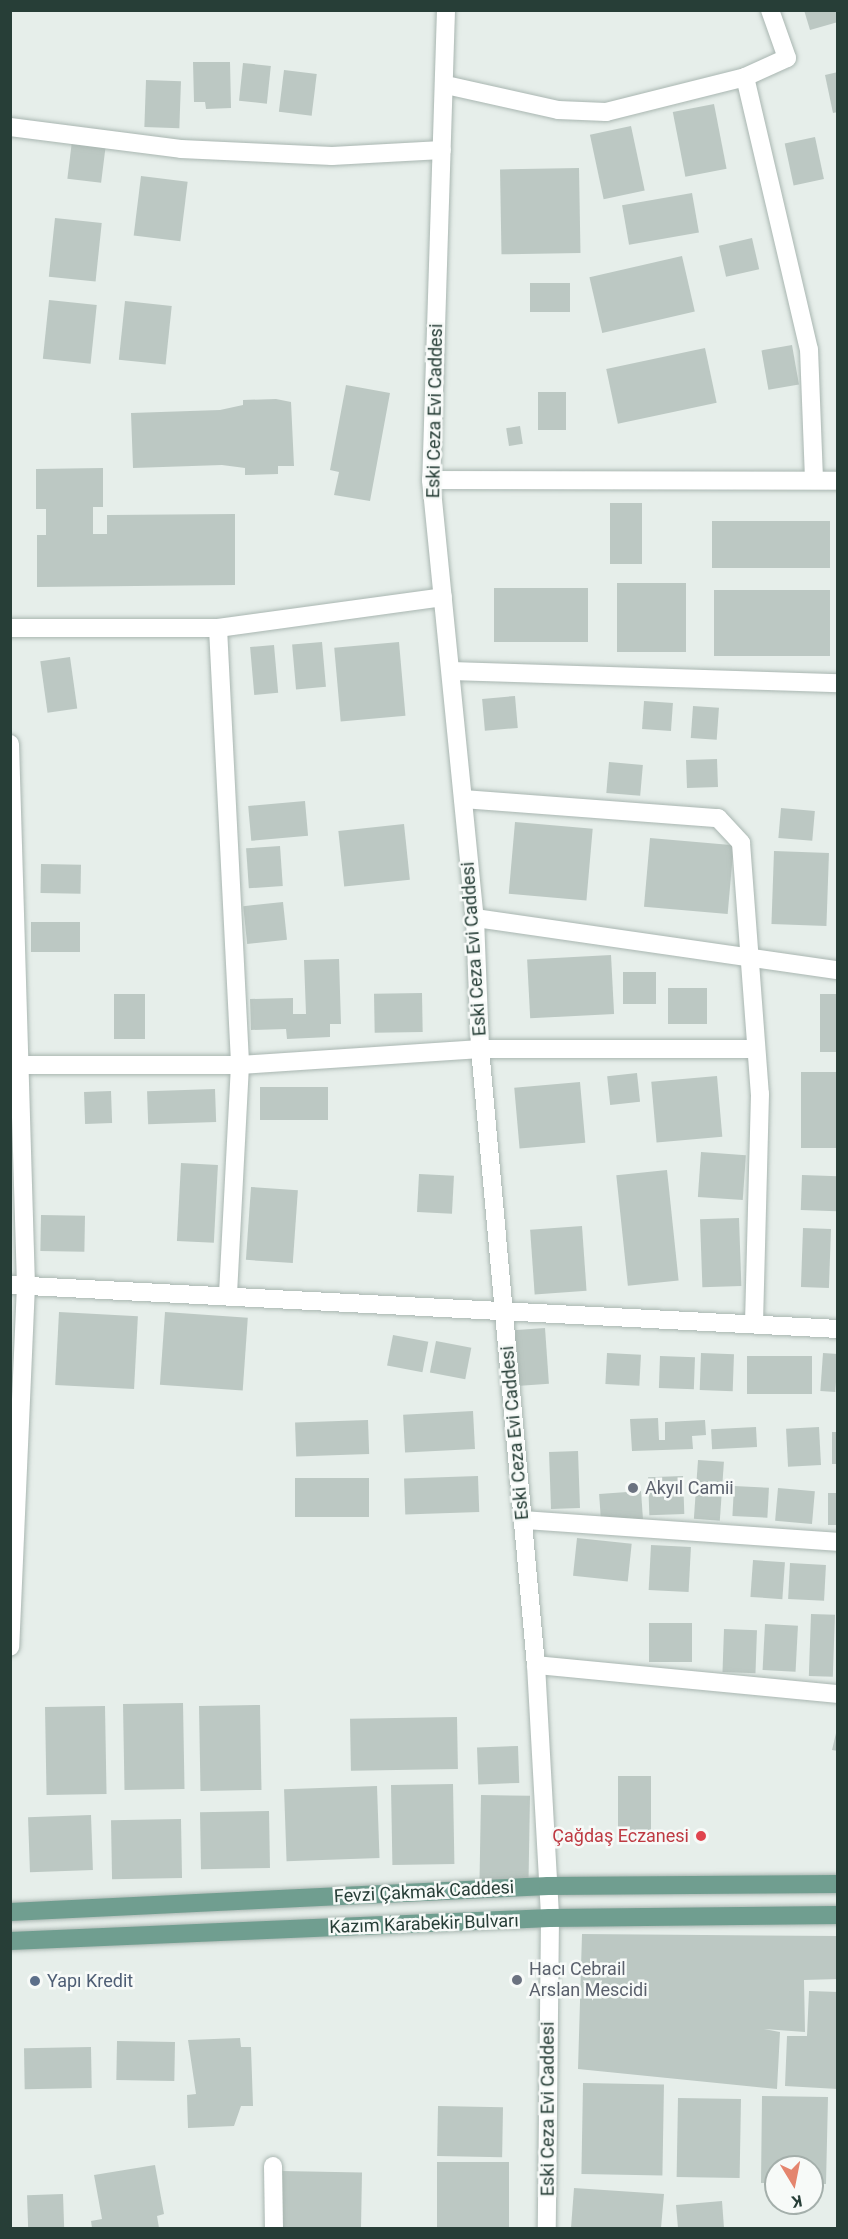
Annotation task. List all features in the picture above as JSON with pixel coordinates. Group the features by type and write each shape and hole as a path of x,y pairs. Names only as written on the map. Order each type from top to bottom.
{"main road":[{"name":"Fevzi Çakmak Caddesi","path":"10,1912 548,1886 837,1884"},
{"name":"Kazım Karabekir Bulvarı","path":"10,1941 550,1918 837,1915"}],"street":[{"name":"Eski Ceza Evi Caddesi","path":"446,10 446,85 431,480 452,671 475,918 480,1049 536,1665 550,1918 547,2229"},
{"path":"446,85 558,110 606,112 745,77 786,58 770,10"},
{"path":"745,77 809,349 814,479"},
{"path":"10,127 181,149 332,156 442,150"},
{"path":"431,480 814,479 837,481"},
{"path":"10,628 218,628 443,597"},
{"path":"218,628 240,1065 228,1295"},
{"path":"452,671 837,683"},
{"path":"10,744 18,1285 10,1647"},
{"path":"463,799 718,818 741,843 752,958 748,1003 756,1049 760,1094 754,1324"},
{"path":"475,918 837,970"},
{"path":"15,1065 240,1065 480,1049 756,1049"},
{"path":"18,1285 228,1295 504,1313 837,1329"},
{"path":"524,1520 837,1542"},
{"path":"536,1665 837,1694"},
{"path":"273,2166 274,2229"}],"building":[{"path":"804,10 838,10 838,22 810,30"},
{"path":"193,62 230,62 231,108 206,109 205,102 194,102"},
{"path":"243,63 271,66 267,104 239,101"},
{"path":"284,70 317,74 312,116 279,112"},
{"path":"838,72 838,112 833,113 825,75"},
{"path":"146,80 181,81 179,128 144,127"},
{"path":"714,104 727,169 685,177 673,112"},
{"path":"631,126 645,191 604,199 590,135"},
{"path":"815,137 824,179 794,186 785,143"},
{"path":"72,141 106,145 101,183 67,179"},
{"path":"579,168 580,253 501,254 500,169"},
{"path":"141,176 188,182 180,241 134,236"},
{"path":"692,193 699,232 629,245 622,205"},
{"path":"55,218 102,223 96,282 49,277"},
{"path":"752,238 759,269 726,277 719,246"},
{"path":"682,256 695,312 602,333 589,277"},
{"path":"530,283 570,283 570,312 530,312"},
{"path":"49,300 97,305 91,364 43,359"},
{"path":"125,301 172,306 166,365 119,360"},
{"path":"792,345 799,384 768,390 761,350"},
{"path":"705,348 717,403 618,424 606,369"},
{"path":"346,385 390,393 370,501 334,495 339,472 330,470"},
{"path":"538,392 566,392 566,430 538,430"},
{"path":"276,399 291,402 294,466 278,466 278,474 245,475 245,468 222,465 133,468 131,413 220,410 243,405 243,400"},
{"path":"520,426 523,444 509,446 506,428"},
{"path":"103,468 103,507 93,507 93,534 107,534 107,515 235,514 235,585 37,587 37,535 46,535 46,509 36,509 36,469"},
{"path":"610,503 642,503 642,564 610,564"},
{"path":"712,521 830,521 830,568 712,568"},
{"path":"617,583 686,583 686,652 617,652"},
{"path":"494,588 588,588 588,642 494,642"},
{"path":"714,590 830,590 830,656 714,656"},
{"path":"322,642 326,687 296,689 292,645"},
{"path":"399,642 405,716 341,721 334,648"},
{"path":"274,645 278,693 254,695 250,647"},
{"path":"70,657 77,708 48,713 40,661"},
{"path":"515,696 518,728 485,731 482,699"},
{"path":"644,701 673,703 671,731 642,729"},
{"path":"693,706 719,708 717,740 691,738"},
{"path":"717,759 718,787 687,788 686,760"},
{"path":"609,762 643,765 640,796 606,793"},
{"path":"305,801 308,836 251,841 248,806"},
{"path":"781,808 815,811 812,841 778,838"},
{"path":"515,822 593,829 586,901 509,894"},
{"path":"404,824 410,880 344,887 338,831"},
{"path":"650,838 734,845 728,914 644,907"},
{"path":"280,846 283,886 249,888 246,848"},
{"path":"774,851 829,853 826,926 771,924"},
{"path":"41,864 81,865 80,894 40,893"},
{"path":"283,902 287,940 247,944 243,906"},
{"path":"31,922 80,922 80,952 31,952"},
{"path":"611,955 614,1014 530,1018 527,959"},
{"path":"339,959 341,1024 330,1024 330,1037 287,1039 286,1029 251,1030 250,999 293,998 293,1014 306,1014 304,960"},
{"path":"623,972 656,972 656,1004 623,1004"},
{"path":"668,988 707,988 707,1024 668,1024"},
{"path":"422,993 423,1032 375,1033 374,994"},
{"path":"114,994 145,994 145,1039 114,1039"},
{"path":"820,994 838,994 838,1052 820,1052"},
{"path":"801,1072 838,1072 838,1148 801,1148"},
{"path":"637,1073 640,1102 610,1105 607,1076"},
{"path":"717,1076 722,1137 657,1143 651,1082"},
{"path":"580,1082 585,1143 520,1149 514,1088"},
{"path":"260,1087 328,1087 328,1120 260,1120"},
{"path":"215,1089 216,1122 148,1124 147,1091"},
{"path":"111,1091 112,1123 85,1124 84,1092"},
{"path":"701,1152 746,1155 743,1200 698,1197"},
{"path":"181,1163 218,1165 214,1243 177,1241"},
{"path":"667,1170 679,1280 628,1286 616,1175"},
{"path":"419,1174 454,1176 452,1214 417,1212"},
{"path":"802,1175 838,1176 837,1211 801,1210"},
{"path":"251,1187 298,1190 293,1263 246,1260"},
{"path":"41,1215 85,1216 84,1252 40,1251"},
{"path":"739,1218 741,1286 702,1287 700,1219"},
{"path":"582,1226 587,1291 535,1294 530,1230"},
{"path":"803,1228 831,1229 829,1288 801,1287"},
{"path":"59,1312 138,1316 134,1389 55,1385"},
{"path":"165,1312 248,1318 243,1391 160,1385"},
{"path":"545,1328 549,1384 517,1386 513,1330"},
{"path":"393,1335 428,1342 422,1372 387,1365"},
{"path":"436,1341 471,1348 465,1379 430,1372"},
{"path":"607,1353 641,1355 639,1386 605,1384"},
{"path":"701,1353 734,1354 733,1391 700,1390"},
{"path":"823,1353 838,1354 835,1392 820,1391"},
{"path":"660,1356 695,1357 694,1389 659,1388"},
{"path":"747,1356 812,1356 812,1394 747,1394"},
{"path":"473,1411 475,1449 405,1453 403,1415"},
{"path":"658,1418 659,1440 665,1440 665,1422 705,1420 706,1435 692,1436 693,1449 632,1451 630,1419"},
{"path":"368,1420 369,1454 296,1457 295,1423"},
{"path":"756,1427 757,1447 712,1449 711,1429"},
{"path":"819,1427 821,1465 788,1467 786,1429"},
{"path":"832,1432 838,1432 838,1464 832,1464"},
{"path":"578,1451 580,1508 551,1509 549,1452"},
{"path":"698,1460 724,1462 720,1521 694,1519"},
{"path":"478,1476 479,1512 405,1515 404,1479"},
{"path":"683,1476 684,1514 649,1515 648,1477"},
{"path":"295,1478 369,1478 369,1517 295,1517"},
{"path":"734,1486 769,1488 767,1518 732,1516"},
{"path":"778,1488 815,1491 812,1524 775,1521"},
{"path":"641,1491 643,1519 601,1522 599,1494"},
{"path":"828,1493 838,1493 838,1525 828,1525"},
{"path":"577,1538 632,1544 628,1582 573,1576"},
{"path":"651,1545 691,1547 689,1592 649,1590"},
{"path":"753,1560 785,1562 782,1599 750,1597"},
{"path":"790,1563 826,1565 824,1601 788,1599"},
{"path":"811,1614 835,1615 833,1677 809,1676"},
{"path":"649,1623 692,1623 692,1662 649,1662"},
{"path":"765,1624 798,1626 796,1672 763,1670"},
{"path":"724,1629 757,1630 755,1673 722,1672"},
{"path":"183,1703 185,1789 125,1790 123,1704"},
{"path":"260,1705 261,1790 200,1791 199,1706"},
{"path":"105,1706 107,1794 47,1795 45,1707"},
{"path":"457,1717 458,1769 351,1771 350,1719"},
{"path":"838,1725 838,1751 832,1750"},
{"path":"518,1746 519,1783 478,1784 477,1747"},
{"path":"618,1776 651,1776 651,1836 618,1836"},
{"path":"453,1784 454,1864 392,1865 391,1785"},
{"path":"377,1786 380,1858 287,1861 284,1789"},
{"path":"481,1795 530,1796 529,1881 480,1880"},
{"path":"269,1811 270,1868 201,1869 200,1812"},
{"path":"91,1815 93,1870 30,1872 28,1817"},
{"path":"181,1819 182,1878 112,1879 111,1820"},
{"path":"582,1934 838,1936 838,1979 804,1980 805,2032 764,2029 780,2032 777,2089 578,2069"},
{"path":"809,1991 838,1992 838,2089 785,2086 787,2036 807,2036"},
{"path":"240,2038 241,2047 251,2047 253,2106 241,2106 234,2126 188,2128 187,2095 196,2094 188,2040"},
{"path":"117,2041 175,2042 174,2081 116,2080"},
{"path":"91,2047 92,2088 25,2089 24,2048"},
{"path":"583,2083 664,2084 662,2175 581,2174"},
{"path":"762,2096 828,2097 826,2184 824,2184 824,2155 764,2155 764,2183 761,2183"},
{"path":"678,2098 741,2099 740,2178 677,2177"},
{"path":"438,2106 503,2107 502,2157 437,2156"},
{"path":"437,2162 509,2162 509,2228 437,2228"},
{"path":"155,2165 164,2214 157,2216 159,2228 92,2228 91,2221 102,2219 94,2175"},
{"path":"281,2171 362,2172 361,2228 280,2228"},
{"path":"574,2188 664,2194 661,2228 571,2228"},
{"path":"63,2194 64,2228 28,2228 27,2195"},
{"path":"722,2201 724,2228 678,2228 676,2205"}],"place":[{"name":"Akyıl Camii","path":"633,1488"},
{"name":"Çağdaş Eczanesi","path":"701,1836"},
{"name":"Hacı Cebrail Arslan Mescidi","path":"517,1980"},
{"name":"Yapı Kredit","path":"35,1981"}]}
